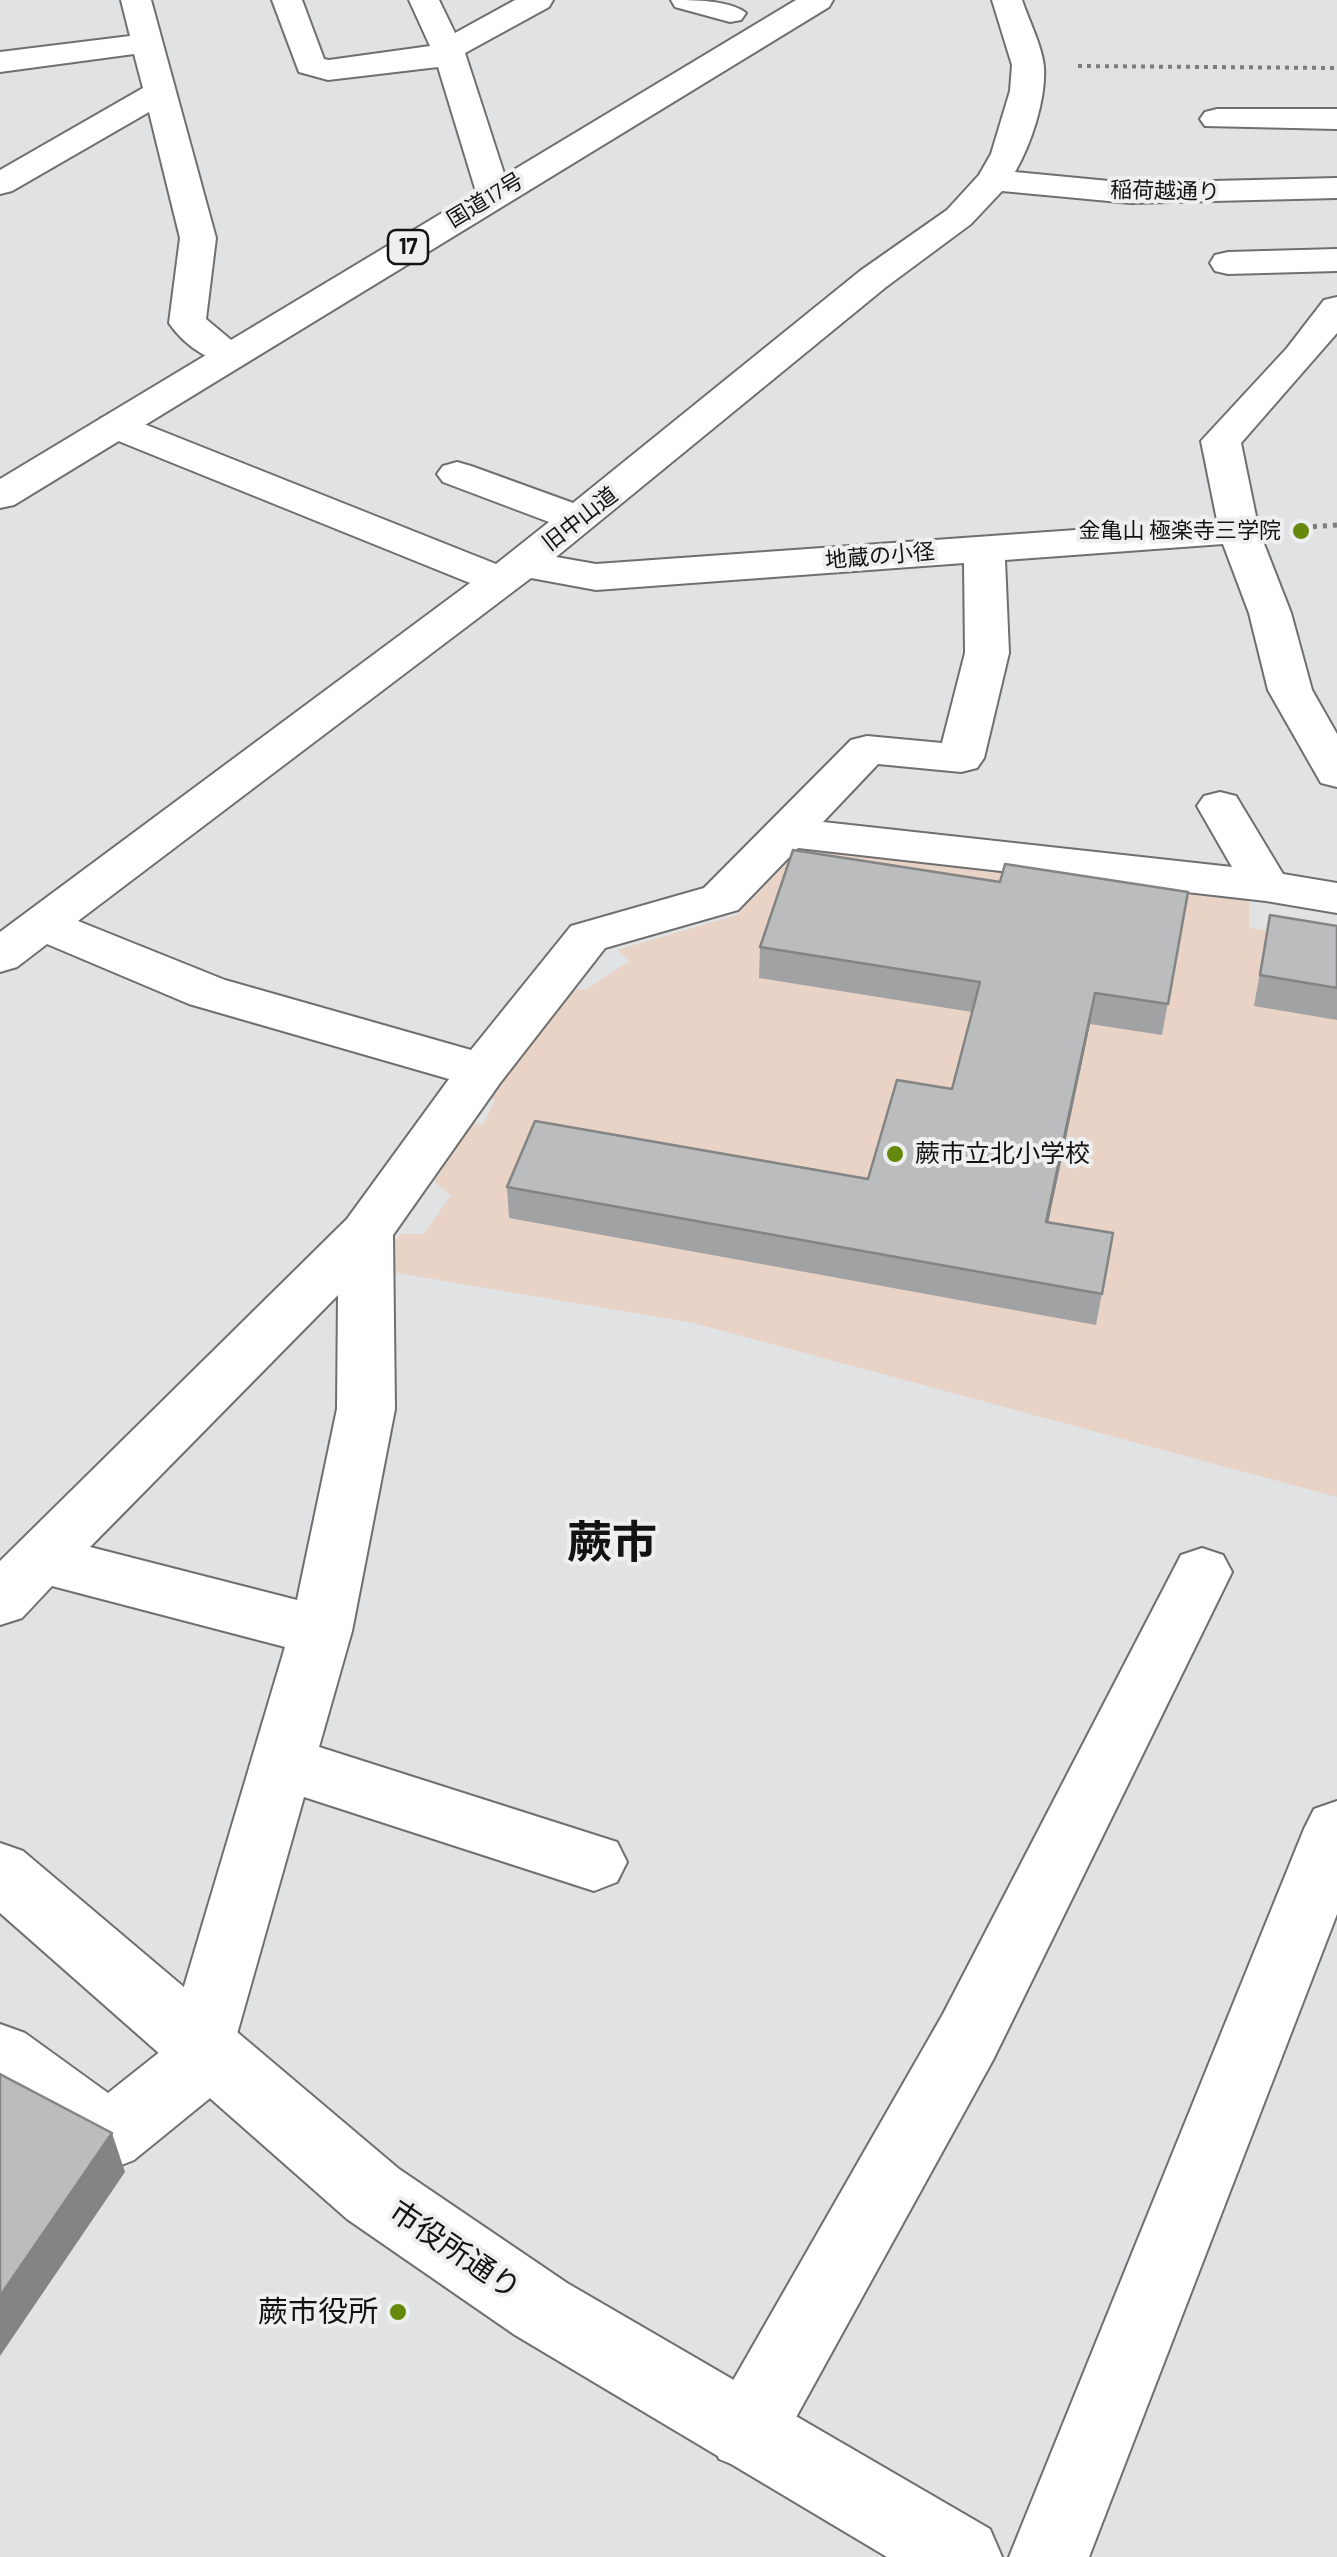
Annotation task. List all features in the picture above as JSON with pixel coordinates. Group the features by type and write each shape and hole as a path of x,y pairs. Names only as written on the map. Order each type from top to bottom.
{"main road":[{"path":"136,0 198,238 187,323 229,354"},
{"path":"287,0 310,65 328,70 431,59 538,0"},
{"path":"424,0 448,49 494,195"},
{"path":"686,0 730,13"},
{"name":"国道17号","path":"0,496 818,0"},
{"name":"旧中山道","path":"0,956 580,520 873,279 959,217 994,180 1008,154 1026,91 1028,65 1007,0"},
{"path":"0,62 148,43"},
{"path":"0,184 162,90"},
{"path":"1216,119 1337,118"},
{"name":"稲荷越通り","path":"994,180 1130,193 1337,188"},
{"path":"1228,263 1337,260"},
{"path":"1337,308 1318,354 1221,441 1239,531 1270,613 1290,690 1337,773"},
{"name":"地蔵の小径","path":"115,426 512,572 596,578 1239,531"},
{"path":"457,474 580,520"},
{"path":"0,1600 366,1233 482,1071 588,937 721,898 867,750 961,758 986,653 984,547"},
{"path":"1220,806 1266,886"},
{"path":"784,832 1266,886 1337,898"},
{"path":"42,924 207,992 482,1071"},
{"path":"0,2056 109,2136 205,2049 280,1762 321,1631 366,1408 366,1233"},
{"path":"44,1560 321,1631"},
{"path":"746,2432 968,2037 1202,1572"},
{"path":"280,1762 594,1862"},
{"path":"1048,2557 1319,1928 1337,1830"},
{"name":"市役所通り","path":"9,1895 205,2049 373,2194 541,2309 962,2557"}],"path":[{"path":"1028,65 1337,68"}],"shaded area":[{"name":"蕨市立北小学校","path":"828,851 1249,901 1249,928 1337,939 1337,1497 694,1323 392,1272 387,1251 401,1234 424,1234 451,1195 434,1182 473,1122 483,1125 495,1100 485,1096 565,987 585,990 630,961 617,950 737,915 786,864"}],"building":[{"path":"793,850 1000,882 1005,864 1188,892 1168,1004 1095,993 1046,1222 1113,1233 1102,1294 507,1187 535,1121 868,1179 897,1080 952,1089 980,982 760,947"},
{"path":"1270,915 1337,926 1337,988 1260,975"},
{"path":"0,2074 112,2133 0,2296"}],"place":[{"name":"金亀山 極楽寺三学院","path":"1301,531"},
{"name":"蕨市立北小学校","path":"895,1154"},
{"name":"蕨市役所","path":"398,2312"}],"district":[{"name":"蕨市","path":"612,1543"}]}
